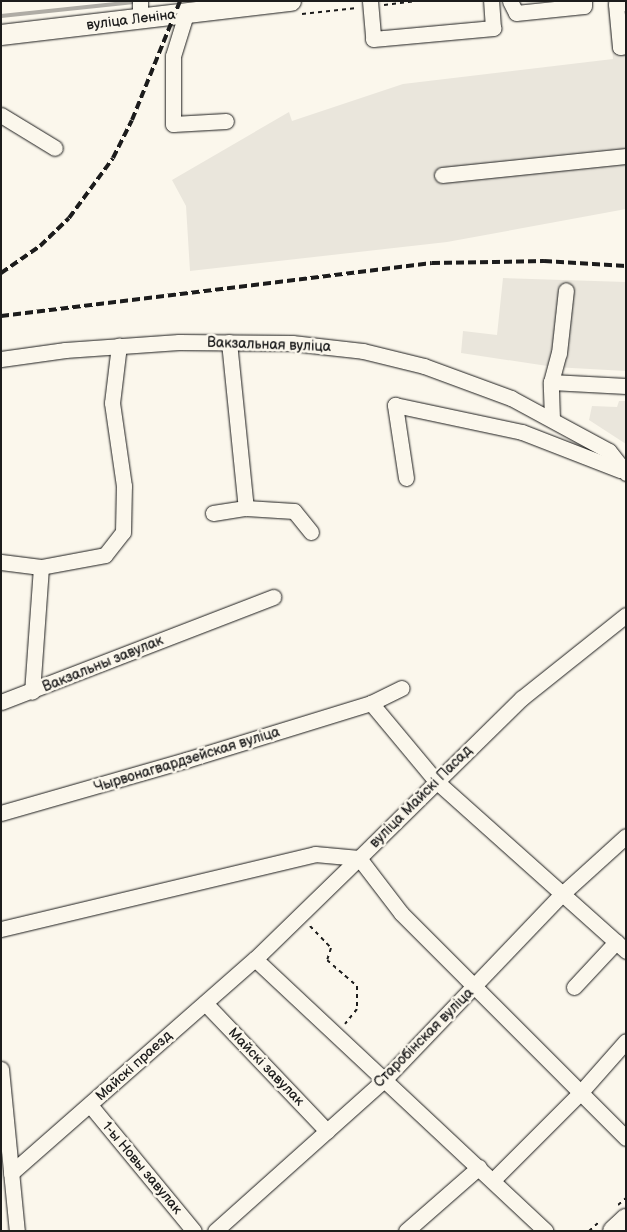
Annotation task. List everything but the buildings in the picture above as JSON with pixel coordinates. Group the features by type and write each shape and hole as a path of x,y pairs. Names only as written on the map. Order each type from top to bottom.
{"main road":[{"name":"вуліца Леніна","path":"1,35 140,10 186,14 291,1"},
{"path":"613,1231 626,1219"}],"street":[{"path":"370,1 373,40 494,28 491,1"},
{"path":"510,1 516,13 584,6 584,1"},
{"path":"626,3 616,4 620,47 626,46"},
{"path":"186,14 173,56 173,124 226,121"},
{"path":"1,115 55,148"},
{"path":"442,175 626,156"},
{"path":"552,419 551,382 560,353 566,290"},
{"path":"229,342 246,508"},
{"name":"Вакзальная вуліца","path":"1,359 119,345 229,342 322,346 391,357 511,398 610,451 623,471"},
{"path":"1,562 41,567 105,555 123,532 124,486 112,403 119,345"},
{"path":"551,382 626,386"},
{"path":"406,478 395,405 522,432 623,471"},
{"path":"213,513 246,508 294,511 311,532"},
{"name":"Вакзальны завулак","path":"41,567 32,692 273,597"},
{"name":"вуліца Майскі Пасад","path":"1,929 315,854 359,858 522,698 626,615"},
{"name":"Чырвонагвардзейская вуліца","path":"1,813 88,791 371,702 402,688"},
{"path":"1,702 32,692"},
{"path":"371,702 436,782 621,946 574,987"},
{"name":"Старобінская вуліца","path":"215,1231 385,1079 562,894 626,836"},
{"path":"359,858 401,913 626,1138"},
{"name":"Майскі праезд","path":"11,1172 255,959 359,858"},
{"path":"255,959 546,1231"},
{"name":"Майскі завулак","path":"205,1003 328,1131"},
{"path":"493,1180 580,1093 626,1041"},
{"path":"1,1069 17,1231"},
{"name":"1-ы Новы завулак","path":"90,1105 194,1231"},
{"path":"406,1231 479,1167"}],"path":[{"path":"300,916 331,948 327,960 357,986 357,1009 336,1036"}],"shaded area":[{"path":"607,1 626,1 626,209 447,242 190,271 186,206 172,180 289,112 292,121 403,84 613,59"},
{"path":"503,278 626,282 626,371 554,367 461,353 463,331 497,335"},
{"path":"619,401 626,401 626,444 589,420 592,406 617,407"}],"waterway":[{"path":"1,16 134,2"}],"railway":[{"path":"1,273 40,246 69,218 113,158 132,120 180,1"},
{"path":"1,316 432,263 544,261 626,266"}]}
